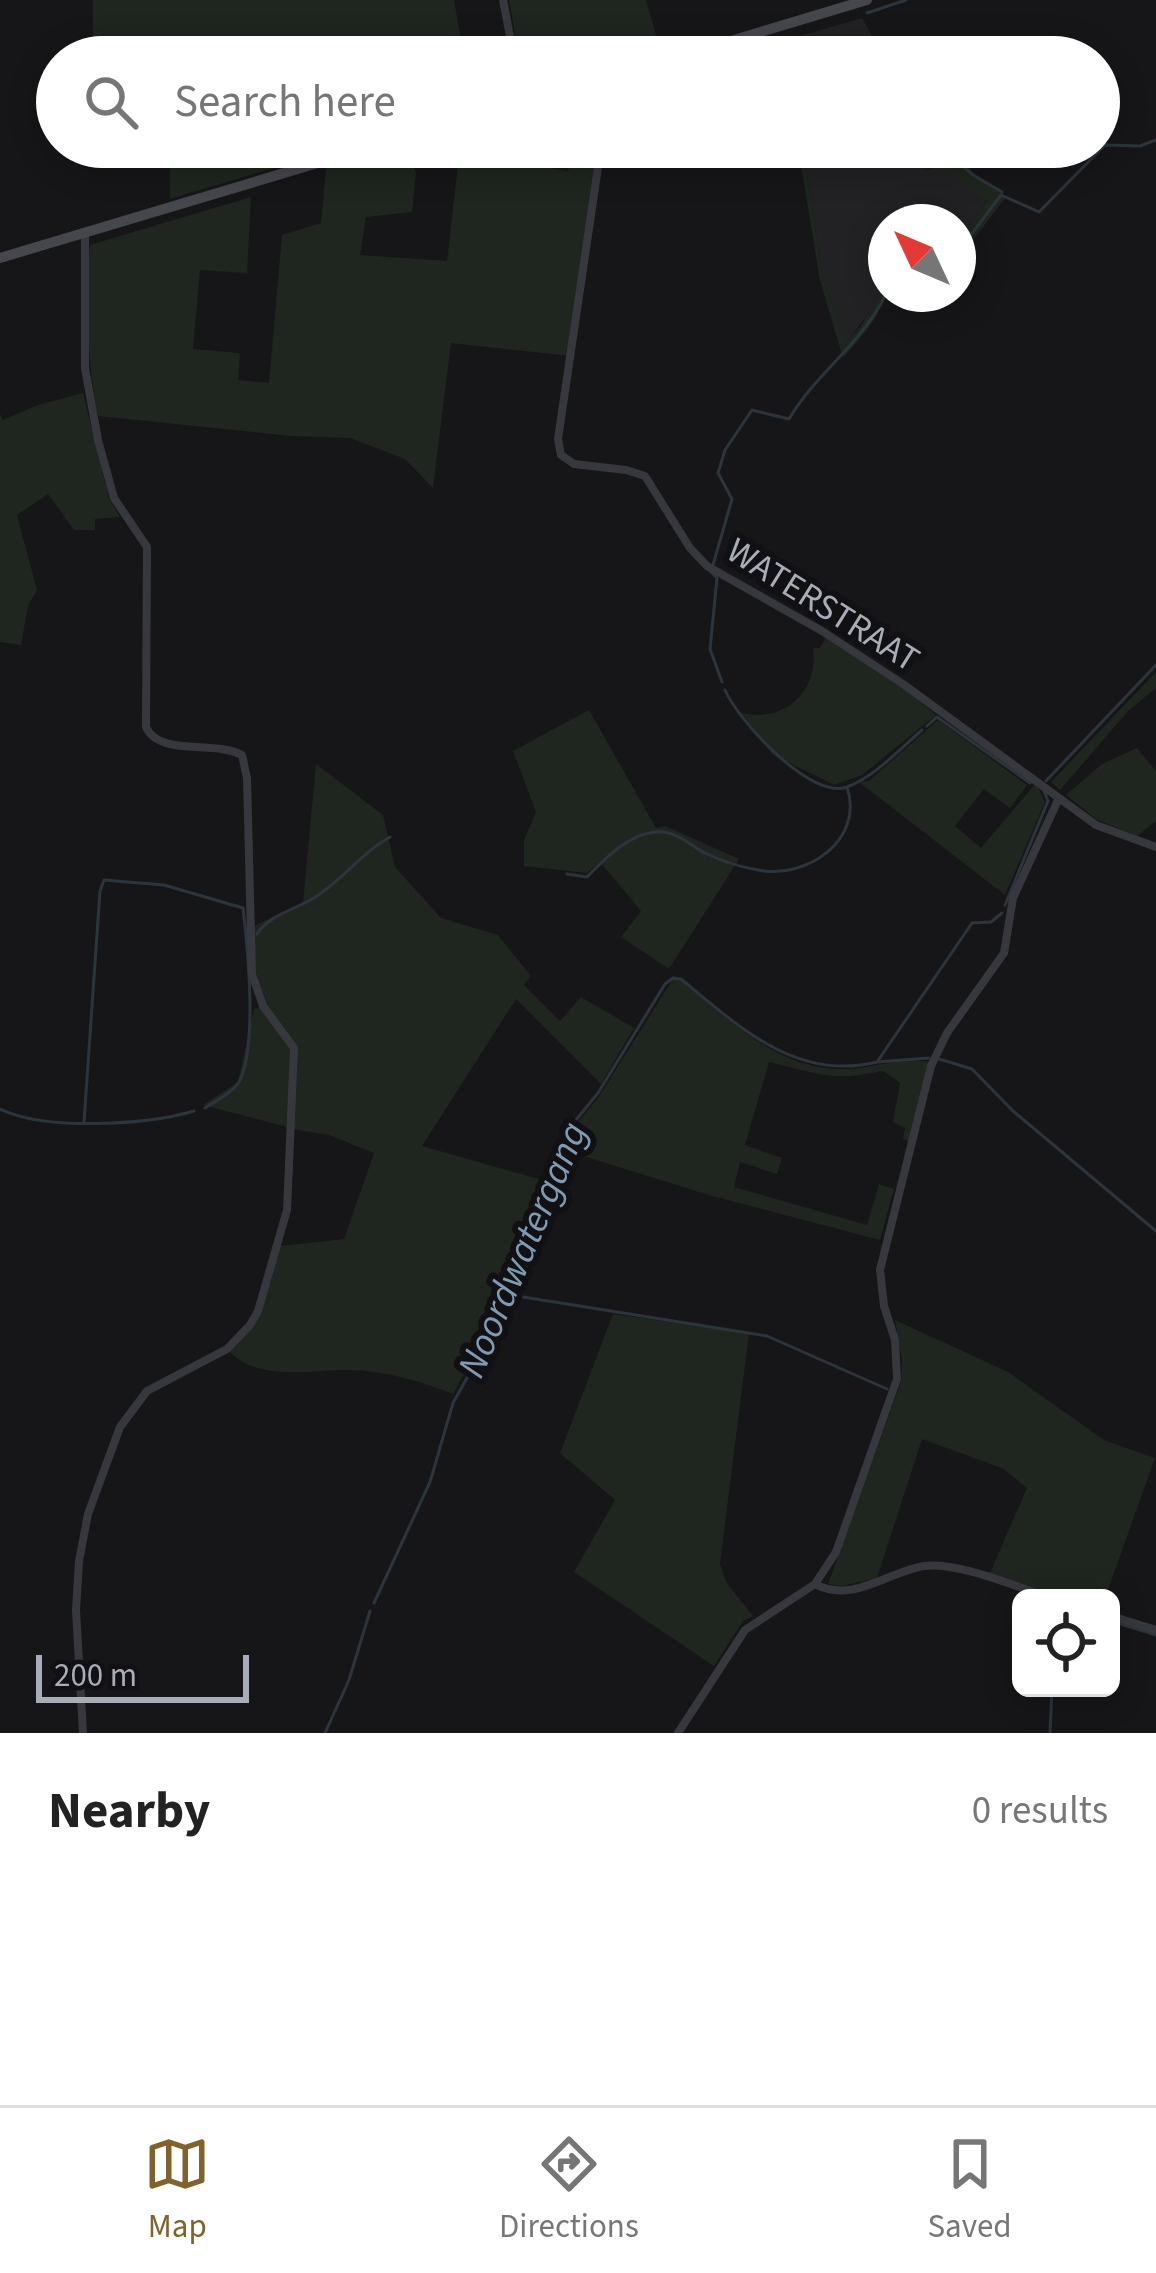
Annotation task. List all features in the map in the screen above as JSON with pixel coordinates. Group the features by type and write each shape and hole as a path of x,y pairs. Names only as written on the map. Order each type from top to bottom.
{"street":[{"path":"503,0 510,36"},
{"path":"746,36 867,0"},
{"path":"0,258 301,168"},
{"name":"WATERSTRAAT","path":"598,168 558,439 561,455 574,464 645,476 690,548 707,566 887,673 1096,825 1156,848"},
{"path":"83,1733 77,1590 93,1499 120,1427 138,1400 170,1376 227,1349 258,1311 287,1210 294,1048 262,1006 252,974 247,778 242,755 228,748 161,743 148,735 147,547 114,498 94,419 85,368 85,233"},
{"path":"678,1733 746,1630 815,1584 836,1552 897,1379 895,1340 884,1306 880,1270 931,1066 947,1033 1004,953 1013,898 1059,798"},
{"path":"815,1584 843,1591 938,1565 1021,1589"},
{"path":"1120,1619 1156,1630"}],"shaded area":[{"path":"93,0 454,0 460,36 93,36"},
{"path":"509,0 646,0 656,36 516,36"},
{"path":"862,18 872,36 800,36"},
{"path":"170,168 273,168 170,199"},
{"path":"414,168 412,212 366,217 360,255 447,261 458,168 595,168 570,356 451,343 433,488 405,459 350,438 98,416 88,331 90,245 251,197 247,273 200,270 193,349 240,353 238,380 269,383 282,235 321,223 326,169"},
{"path":"801,168 806,168 823,279 846,342 869,312 878,312 843,358 820,280"},
{"path":"806,168 942,168 987,201 976,215 976,204 868,204 870,312 846,343 823,279"},
{"path":"941,168 969,168 1002,190 1005,198 976,236 976,215 987,201"},
{"path":"83,393 109,498 120,517 95,519 95,530 74,530 48,494 17,515 37,590 28,606 21,645 0,642 0,414 3,420"},
{"path":"826,637 936,715 862,775 834,785 772,754 742,713 772,713 796,700 810,678 813,648 820,648"},
{"path":"1156,672 1156,688 1129,710 1060,790 1051,782"},
{"path":"589,710 656,828 665,826 739,859 669,969 621,937 641,911 600,862 587,873 524,866 524,840 536,812 513,751"},
{"path":"938,720 1027,785 1010,808 984,789 955,826 981,848 1036,783 1045,802 1005,895 859,782 869,781"},
{"path":"1137,748 1156,771 1156,821 1137,836 1096,819 1066,795 1102,764"},
{"path":"316,764 383,815 395,867 441,918 498,935 531,976 524,985 560,1021 581,997 634,1028 601,1084 516,999 422,1146 549,1182 486,1335 453,1394 377,1372 270,1371 241,1361 229,1351 255,1319 279,1246 344,1239 374,1153 329,1135 292,1129 297,1049 267,1005 255,966 252,927 303,903"},
{"path":"673,979 680,979 755,1040 798,1061 845,1069 930,1062 911,1142 903,1139 905,1128 893,1122 900,1083 883,1071 837,1076 769,1062 745,1145 782,1158 777,1174 740,1162 734,1187 867,1225 879,1184 894,1189 880,1240 712,1196 561,1149"},
{"path":"261,1007 290,1046 288,1127 203,1105 238,1082 254,1009"},
{"path":"613,1314 749,1333 720,1564 726,1582 753,1616 743,1621 714,1666 574,1572 615,1500 560,1453"},
{"path":"895,1320 1008,1372 1104,1440 1155,1458 1108,1589 1035,1589 989,1575 1027,1488 1004,1469 922,1439 877,1578 842,1586 828,1584 901,1382"}],"waterway":[{"path":"867,13 906,0"},
{"path":"1120,145 1156,140"},
{"path":"965,168 1002,192"},
{"path":"976,228 1001,195 1039,212 1082,168"},
{"path":"713,565 732,499 718,473 725,450 752,410 789,419 876,312"},
{"path":"710,571 717,578 710,649 722,682"},
{"path":"1046,781 1156,665"},
{"path":"725,690 744,720 777,755 814,782 832,788 867,777 922,730"},
{"path":"927,726 937,717 1030,783"},
{"path":"567,874 587,877 626,843 662,832 738,865 795,869 827,852 839,839 850,806 847,787"},
{"name":"Noordwatergang","path":"1005,905 1048,801 1044,791"},
{"path":"257,934 275,917 324,891 390,837"},
{"path":"84,1122 104,880 164,885 243,908 250,994 246,1061 235,1087 205,1108"},
{"name":"Noordwatergang","path":"374,1603 430,1482 453,1403 496,1326 530,1230 548,1197 562,1137 598,1093 665,984 681,979 747,1032 795,1057 848,1066 877,1062 972,923 991,922 1002,913"},
{"path":"877,1062 929,1058"},
{"path":"939,1059 972,1069 1013,1111 1156,1231"},
{"path":"0,1109 43,1121 96,1124 194,1111"},
{"path":"517,1296 767,1336 887,1389"},
{"name":"Noordwatergang","path":"325,1733 349,1680 370,1611"},
{"path":"1120,1624 1156,1635"},
{"path":"1050,1733 1052,1697"}]}
